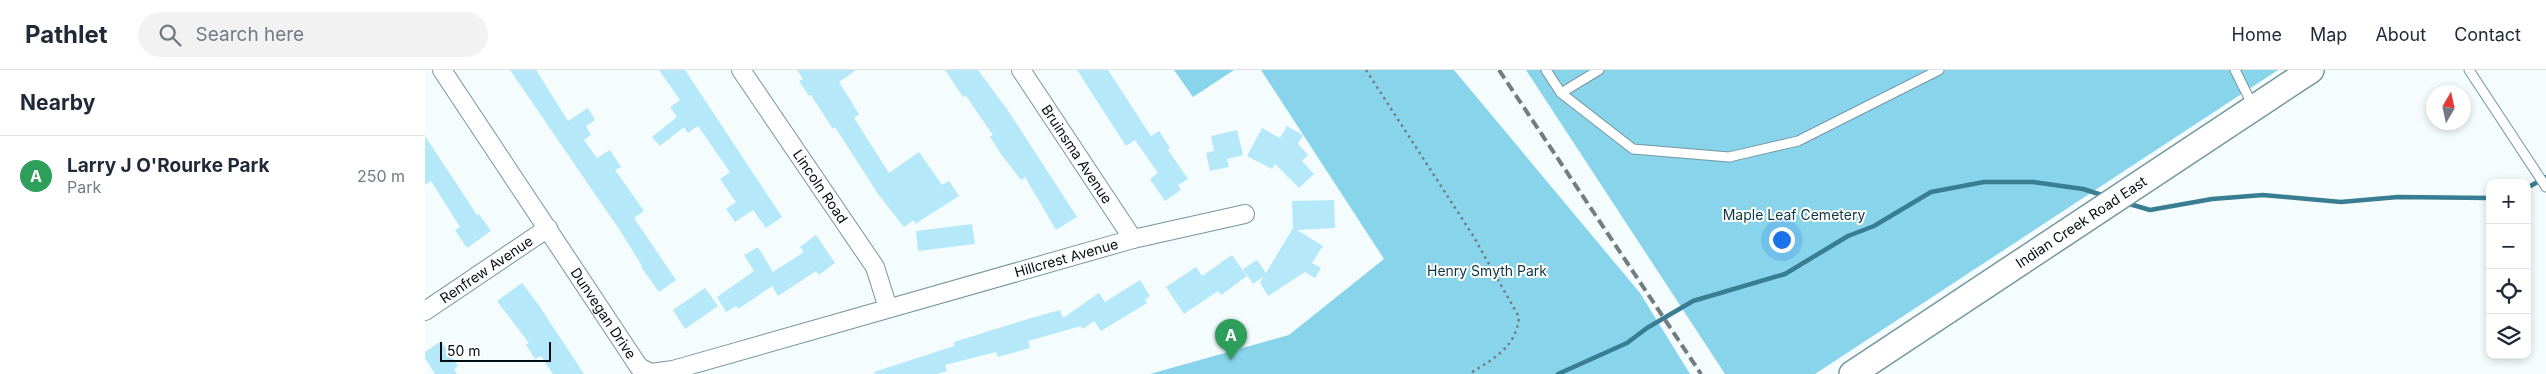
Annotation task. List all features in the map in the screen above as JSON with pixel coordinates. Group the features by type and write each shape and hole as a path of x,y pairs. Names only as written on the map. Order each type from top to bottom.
{"main road":[{"name":"Indian Creek Road East","path":"1852,374 2311,70"}],"street":[{"name":"Dunvegan Drive","path":"442,70 639,367 651,373 673,370 888,308"},
{"name":"Lincoln Road","path":"741,70 875,267 888,308"},
{"name":"Bruinsma Avenue","path":"1021,70 1133,239"},
{"name":"Hillcrest Avenue","path":"888,308 1133,239 1245,214"},
{"name":"Renfrew Avenue","path":"425,311 547,228"}],"lane":[{"path":"1546,70 1561,92 1633,149 1729,157 1799,141 1939,70"},
{"path":"1561,92 1599,70"},
{"path":"2235,70 2254,108"},
{"path":"2469,70 2546,187"}],"path":[{"path":"1366,70 1472,234 1519,317 1517,332 1507,347 1469,374"}],"green space":[{"path":"1174,70 1234,70 1193,97"},
{"name":"Henry Smyth Park","path":"1261,70 1454,70 1640,293 1690,374 1150,374 1289,335 1384,259"},
{"name":"Maple Leaf Cemetery","path":"1526,70 2278,70 1815,374 1725,374"}],"building":[{"path":"510,70 536,70 568,121 588,108 595,120 586,126 591,135 584,140 597,158 610,150 621,167 615,170 644,211 634,218 676,280 659,292 641,267 621,232"},
{"path":"659,70 685,70 782,217 766,228 753,210 735,222 726,209 736,202 720,179 730,172 698,126 688,133 684,127 660,146 652,137 677,117 670,107 680,100"},
{"path":"797,70 856,70 839,82 859,114 854,118 889,173 919,152 942,185 949,181 959,196 915,224 914,220 904,227 878,194 835,127 833,129 811,95 809,96 799,81 803,79"},
{"path":"945,70 978,70 1009,112 1077,217 1056,230 1025,177 1021,180 1001,154 990,137 993,135 966,96 963,97"},
{"path":"1077,70 1108,70 1151,136 1159,131 1170,148 1168,150 1188,179 1178,185 1181,190 1165,201 1150,179 1158,173 1135,140 1126,146"},
{"path":"1287,126 1303,135 1298,144 1308,155 1302,161 1314,174 1299,188 1275,164 1272,169 1247,156 1262,128 1280,138"},
{"path":"1237,130 1243,155 1227,159 1229,167 1210,171 1206,153 1214,151 1211,136"},
{"path":"425,136 477,215 479,214 491,231 467,248 455,230 460,227 431,181 425,185"},
{"path":"1334,200 1335,228 1297,230 1323,246 1312,263 1321,268 1315,278 1305,272 1268,296 1260,283 1263,277 1253,284 1243,269 1257,260 1266,273 1293,228 1292,201"},
{"path":"972,224 975,244 918,251 916,231"},
{"path":"816,235 835,263 819,275 816,271 778,296 772,286 738,309 736,306 726,312 717,297 754,271 744,255 758,247 773,272 804,252 800,247"},
{"path":"1232,255 1247,276 1221,295 1218,291 1184,314 1166,287 1196,267 1202,276"},
{"path":"1140,280 1150,296 1145,300 1147,303 1101,331 1094,321 1083,329 1081,326 1028,341 1030,348 998,357 996,352 945,365 947,371 937,374 875,374 874,372 954,346 954,342 1031,318 1060,310 1063,318 1099,293 1105,302"},
{"path":"522,283 584,374 553,374 541,356 535,359 526,345 529,343 497,301"},
{"path":"705,288 718,306 685,329 673,310"},
{"path":"441,341 458,366 454,369 457,374 435,374 425,358 425,352"}],"waterway":[{"path":"2531,186 2546,177"},
{"path":"1558,374 1627,343 1647,328 1693,301 1785,274 1848,236 1874,226 1931,192 1984,182 2033,182 2083,189 2105,196"},
{"path":"2126,203 2150,210 2212,199 2263,195 2341,202 2398,197 2486,198"}],"railway":[{"path":"1499,70 1701,374"}],"place":[{"name":"Larry J O'Rourke Park","path":"1231,360"}]}
